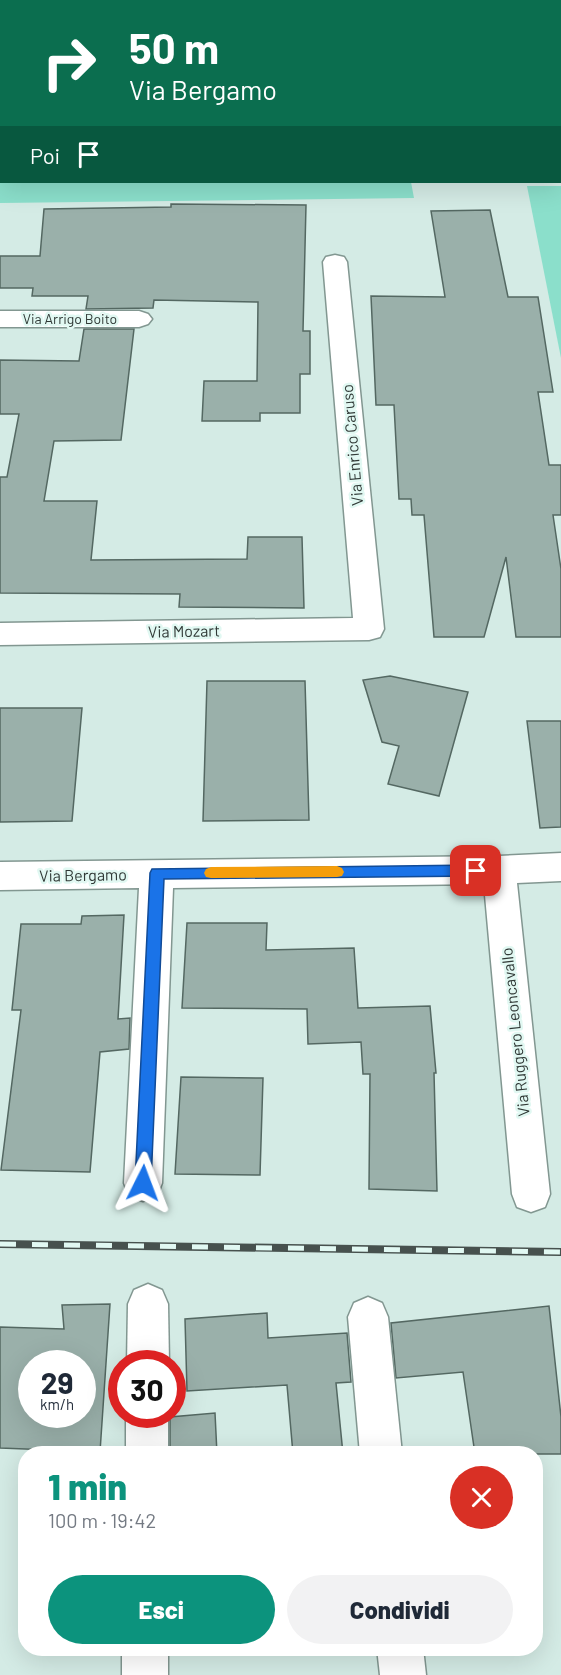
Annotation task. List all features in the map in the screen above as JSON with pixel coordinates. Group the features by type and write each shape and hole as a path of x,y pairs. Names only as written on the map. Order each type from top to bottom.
{"street":[{"name":"Via Enrico Caruso","path":"335,262 369,629"},
{"name":"Via Arrigo Boito","path":"0,319 139,320"},
{"name":"Via Mozart","path":"0,634 369,629"},
{"name":"Via Bergamo","path":"0,876 499,870 561,867"},
{"name":"Via Ruggero Leoncavallo","path":"499,870 531,1194"},
{"path":"143,1183 157,873"},
{"path":"148,1304 148,1350"},
{"path":"368,1317 380,1446"},
{"path":"147,1428 147,1446"},
{"path":"145,1675 146,1656"},
{"path":"401,1656 403,1675"}],"green space":[{"path":"0,183 411,183 414,198 0,203"},
{"path":"527,186 561,186 561,358"}],"building":[{"path":"171,204 306,205 303,331 310,331 310,374 300,374 300,413 260,413 260,421 202,421 204,381 257,381 258,302 154,300 153,308 86,309 88,296 32,296 33,288 0,288 0,256 40,256 44,209 171,207"},
{"path":"490,210 508,297 538,297 553,392 538,392 549,465 561,465 561,515 553,515 561,569 561,637 516,637 506,557 484,637 434,637 424,515 412,515 411,499 399,499 394,405 376,405 371,296 445,297 431,211"},
{"path":"84,329 134,329 121,440 54,441 44,501 97,501 91,560 247,559 248,537 302,537 304,608 179,607 180,594 0,593 0,477 7,477 19,414 0,414 0,360 79,361"},
{"path":"390,676 468,692 439,796 388,784 399,746 382,742 363,680"},
{"path":"207,681 305,681 309,820 203,821"},
{"path":"0,708 82,708 72,821 0,822"},
{"path":"527,721 561,721 561,827 540,828"},
{"path":"124,915 118,1019 130,1018 129,1049 100,1052 90,1172 1,1170 21,1010 12,1010 21,924 81,924 82,916"},
{"path":"187,923 267,923 266,950 354,948 358,1008 430,1006 436,1073 434,1073 437,1191 369,1189 370,1074 363,1074 361,1042 308,1044 307,1009 182,1008"},
{"path":"181,1077 263,1078 260,1175 175,1174"},
{"path":"110,1304 100,1446 0,1448 0,1327 64,1329 62,1305"},
{"path":"549,1306 561,1417 561,1454 543,1454 543,1446 474,1446 463,1372 396,1378 391,1323"},
{"path":"267,1313 268,1338 347,1333 351,1382 336,1383 342,1446 292,1446 287,1385 187,1391 185,1319"},
{"path":"215,1413 217,1446 170,1446 170,1428 186,1428 186,1416"}],"railway":[{"path":"0,1244 561,1252"}],"slow traffic":[{"path":"211,873 337,872"}],"route":[{"path":"143,1183 157,873 476,871"}]}
